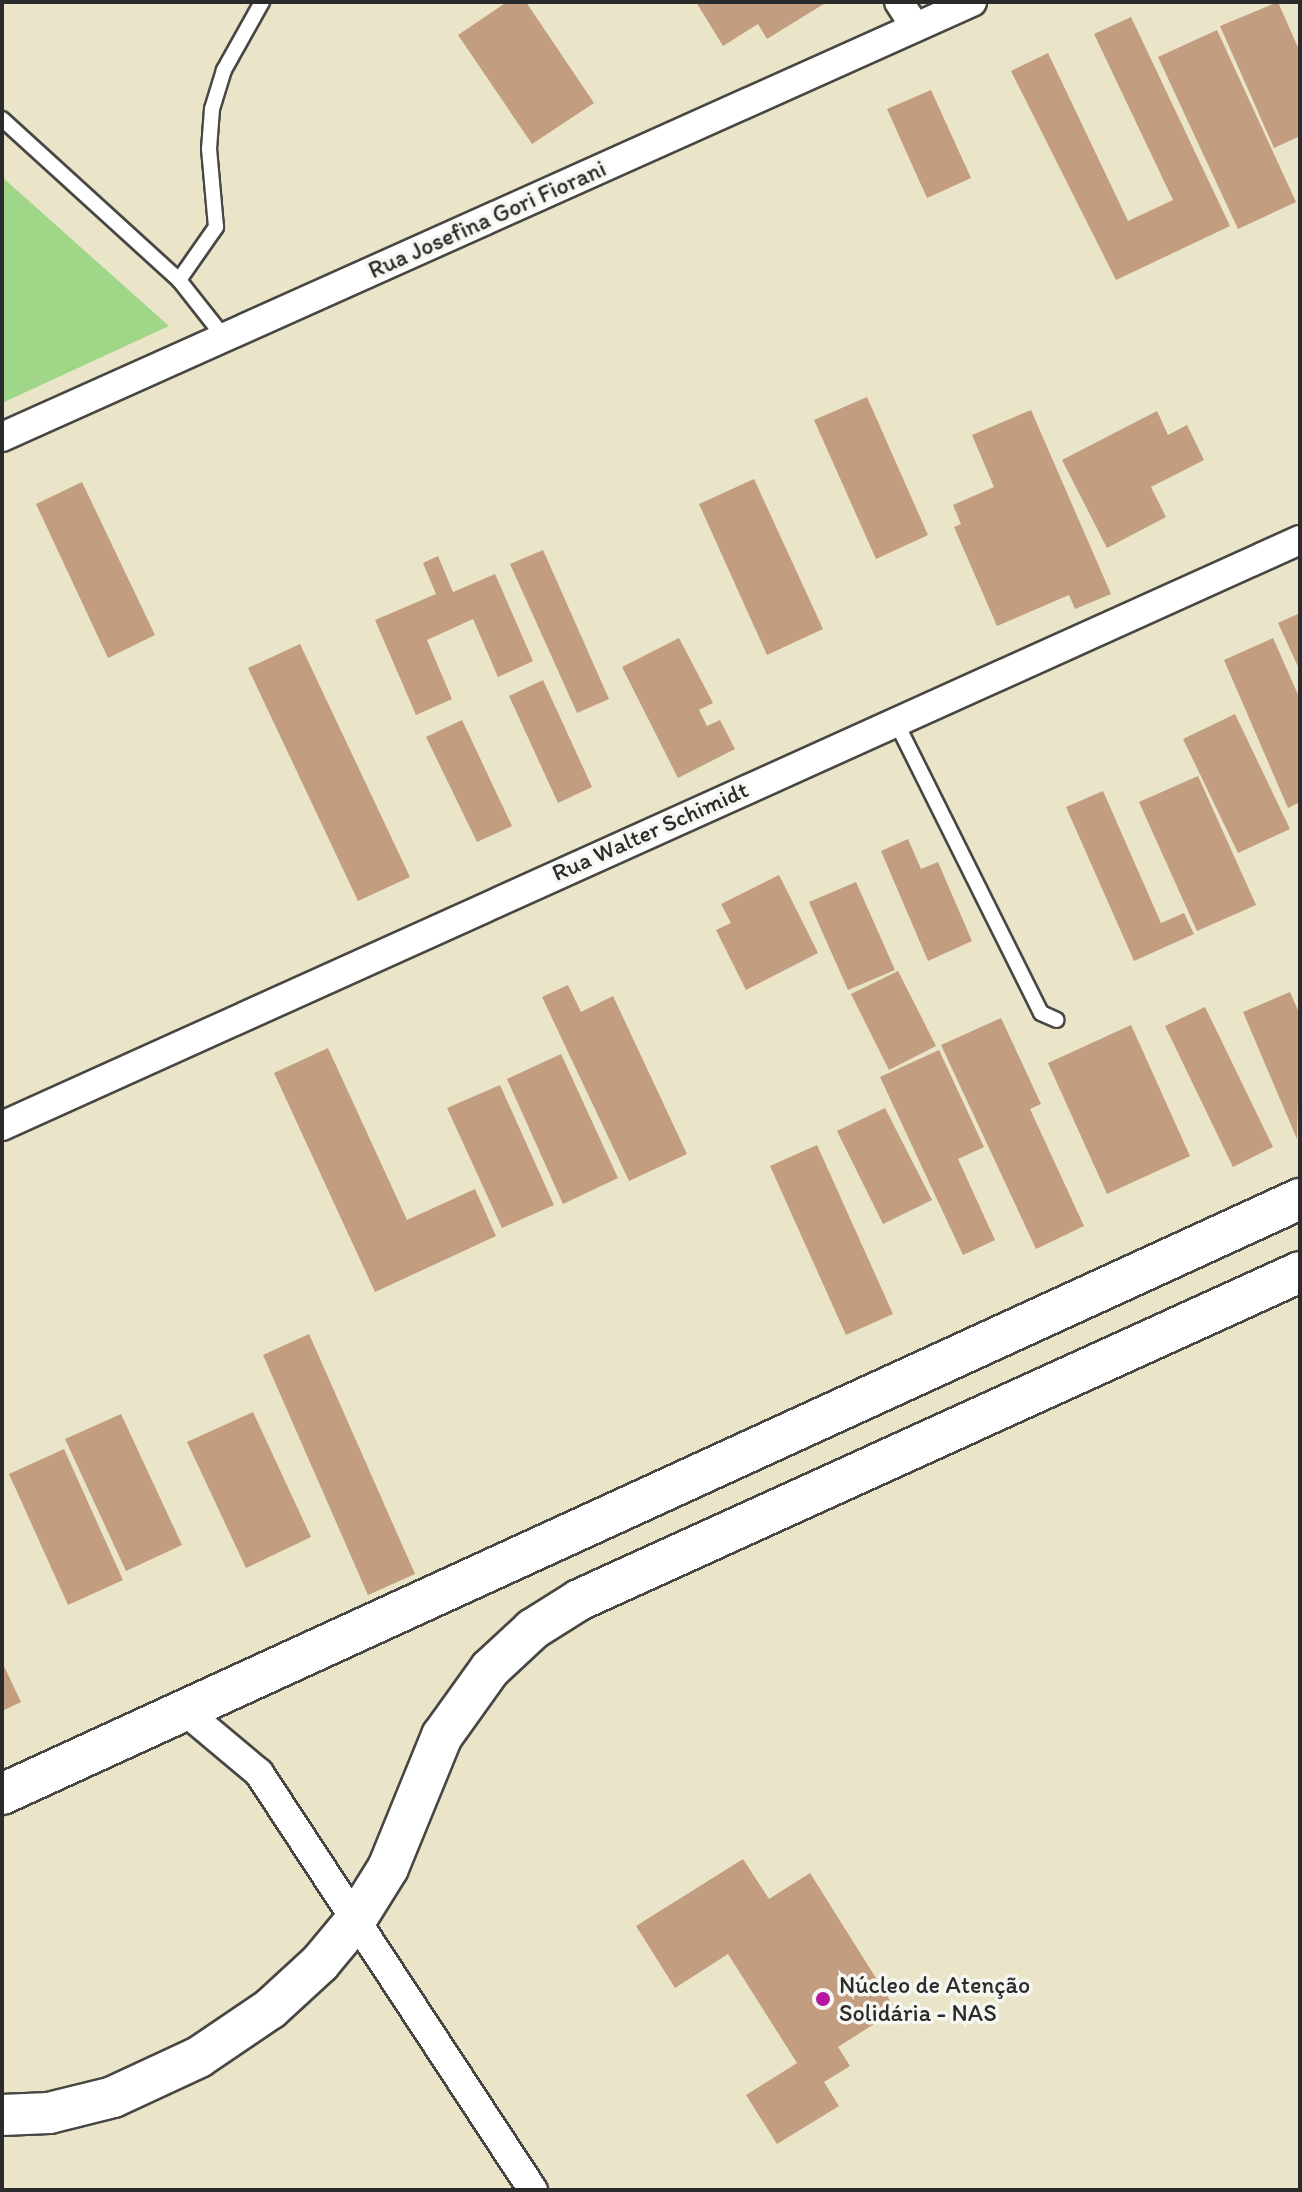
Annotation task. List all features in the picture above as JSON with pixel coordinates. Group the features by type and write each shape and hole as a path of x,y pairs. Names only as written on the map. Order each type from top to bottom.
{"street":[{"path":"899,2 915,27"},
{"name":"Rua Josefina Gori Fiorani","path":"2,437 972,2"},
{"name":"Rua Walter Schimidt","path":"2,1126 894,720 1300,540"},
{"path":"2,1794 1300,1199"},
{"path":"2,2115 49,2113 113,2097 199,2057 270,2009 320,1963 355,1921 388,1868 442,1736 490,1669 533,1629 579,1600 1300,1272"},
{"path":"185,1711 259,1773 533,2190"}],"lane":[{"path":"179,280 216,227 209,149 212,109 224,70 262,2"},
{"path":"2,119 179,280 224,337"},
{"path":"894,720 1041,1013 1057,1020"}],"green space":[{"path":"2,177 169,326 2,403"}],"building":[{"path":"507,2 526,2 594,103 532,144 458,35"},
{"path":"696,2 827,2 767,39 758,24 723,46"},
{"path":"1278,2 1300,52 1300,136 1274,148 1220,26"},
{"path":"1131,17 1230,226 1116,280 1011,71 1048,53 1128,221 1173,200 1094,34"},
{"path":"1217,30 1296,202 1238,229 1158,57"},
{"path":"931,90 971,178 927,198 887,109"},
{"path":"867,397 928,535 876,559 814,420"},
{"path":"1031,410 1111,594 1075,609 1069,595 997,626 954,527 961,524 953,505 994,487 972,435"},
{"path":"1157,411 1168,435 1187,425 1204,460 1151,487 1166,517 1107,548 1062,460"},
{"path":"754,479 823,629 767,655 699,504"},
{"path":"82,482 155,635 108,658 36,504"},
{"path":"543,550 609,699 577,713 510,564"},
{"path":"438,556 453,592 495,574 533,661 498,677 473,619 427,640 452,699 416,715 375,620 436,594 423,563"},
{"path":"1300,613 1300,671 1278,623"},
{"path":"679,638 713,703 699,710 707,726 720,720 735,749 678,778 622,667"},
{"path":"1273,638 1300,699 1300,802 1288,808 1224,660"},
{"path":"300,644 410,877 358,901 248,668"},
{"path":"543,680 592,787 558,803 509,696"},
{"path":"1235,714 1290,829 1238,853 1183,739"},
{"path":"462,720 512,826 477,842 426,737"},
{"path":"1198,776 1256,905 1197,931 1139,802"},
{"path":"1103,791 1161,923 1184,913 1194,934 1134,961 1066,807"},
{"path":"908,839 921,869 938,862 972,941 928,961 881,851"},
{"path":"779,875 818,953 746,990 716,930 731,923 721,904"},
{"path":"856,882 895,970 848,990 809,902"},
{"path":"898,971 936,1046 889,1070 851,994"},
{"path":"568,985 581,1012 613,996 687,1154 629,1181 542,997"},
{"path":"1290,992 1300,1015 1297,1139 1243,1012"},
{"path":"1205,1007 1273,1147 1233,1167 1165,1026"},
{"path":"1001,1018 1041,1104 1030,1109 1084,1226 1036,1249 941,1045"},
{"path":"1131,1025 1190,1156 1107,1194 1048,1063"},
{"path":"328,1048 407,1220 475,1189 496,1236 375,1292 274,1073"},
{"path":"939,1050 984,1147 958,1159 995,1240 963,1255 880,1077"},
{"path":"561,1054 618,1178 563,1204 507,1079"},
{"path":"500,1085 554,1205 502,1228 447,1108"},
{"path":"885,1108 932,1200 883,1224 837,1131"},
{"path":"817,1145 893,1314 846,1335 770,1166"},
{"path":"309,1334 415,1574 368,1595 263,1355"},
{"path":"253,1412 311,1537 246,1568 187,1442"},
{"path":"121,1414 182,1545 126,1571 65,1439"},
{"path":"64,1449 123,1580 68,1605 9,1474"},
{"path":"2,1662 21,1702 2,1711"},
{"name":"Núcleo de Atenção Solidária - NAS","path":"743,1859 769,1899 810,1873 896,2010 838,2047 850,2066 824,2082 839,2106 777,2144 746,2095 797,2063 728,1954 675,1988 636,1926"}],"place":[{"name":"Núcleo de Atenção Solidária - NAS","path":"823,1999"}]}
